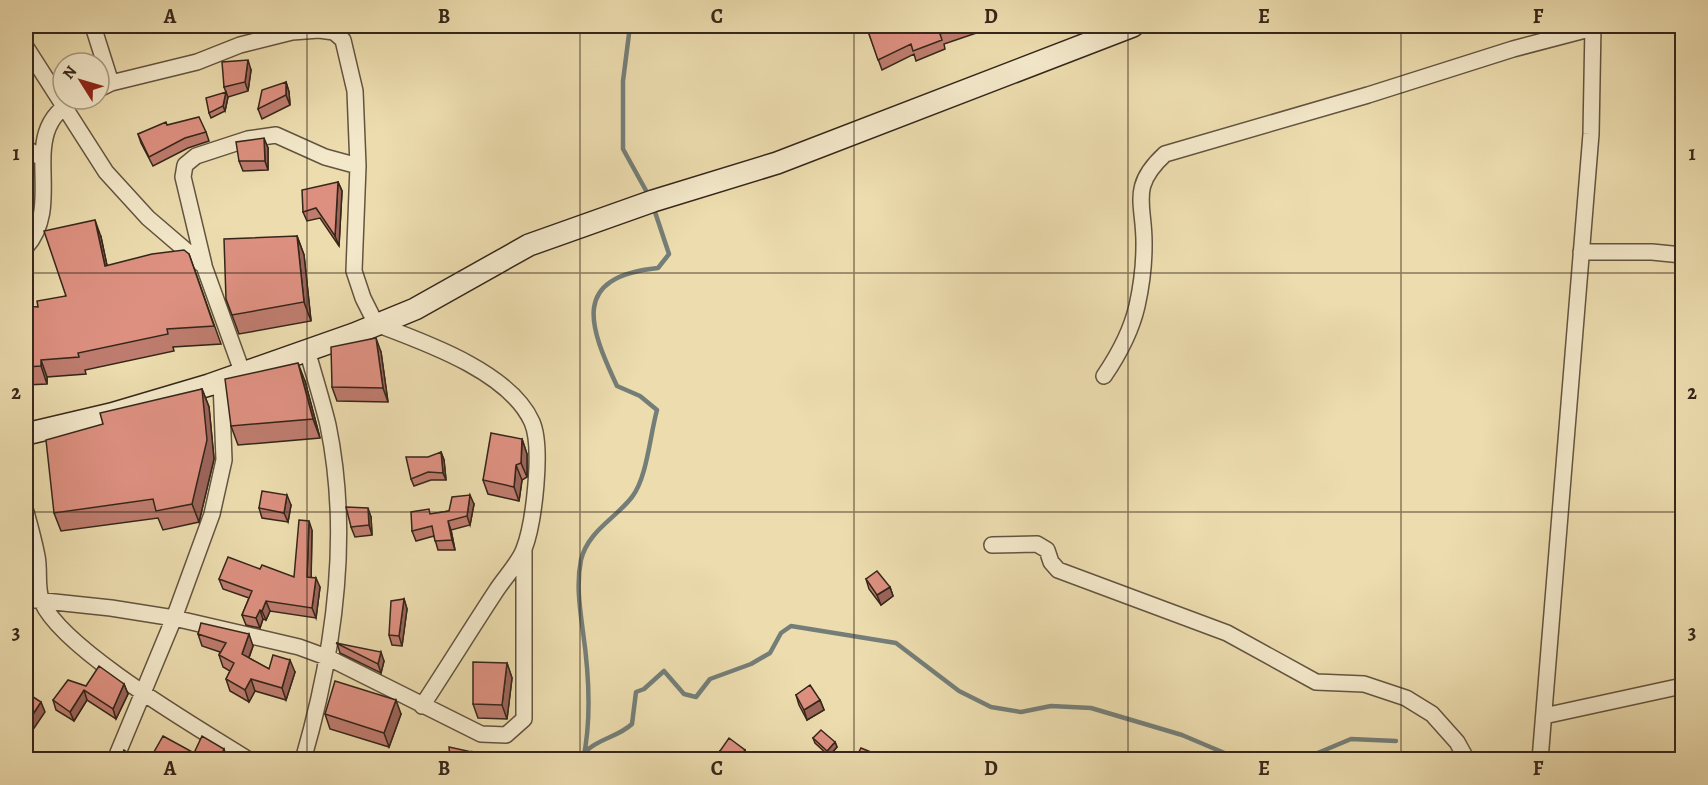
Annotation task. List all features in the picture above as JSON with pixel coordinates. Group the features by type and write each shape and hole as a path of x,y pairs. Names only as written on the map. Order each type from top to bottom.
{"street":[{"path":"93,26 98,51"},
{"path":"26,434 111,414 243,374 415,309 529,245 622,212 777,163 1133,26"},
{"path":"1104,376 1123,347 1137,305 1144,246 1139,196 1150,168 1166,154 1593,27 1591,134 1540,759"},
{"path":"33,599 174,618 299,647 329,658 481,734 506,735 524,719 524,549 535,490 537,444 532,422 517,402 490,376 429,344 376,324 363,298 354,271 358,166 356,91 343,40 334,32 319,30 292,32 240,45 197,62 111,84"},
{"path":"26,47 51,88"},
{"path":"26,247 43,216 43,159 46,127 58,111"},
{"path":"65,111 106,172 148,218 204,266"},
{"path":"243,374 204,266 183,177 185,165 196,156 248,138 276,135 325,157 358,166"},
{"path":"26,148 43,159"},
{"path":"1581,252 1652,252 1683,255"},
{"path":"303,759 329,658 337,530 335,475 328,425 307,350"},
{"path":"115,759 174,618 212,514 222,478 224,444 221,381"},
{"path":"26,512 38,558 33,599 50,619 78,644 144,693 249,759"},
{"path":"992,545 1037,544 1047,550 1051,562 1058,570 1227,633 1316,682 1364,684 1406,698 1432,714 1461,756"},
{"path":"422,706 524,549"},
{"path":"1544,716 1683,686"}],"building":[{"path":"885,26 966,26 940,34 942,40 913,51 911,44 878,60 868,31"},
{"path":"248,60 245,82 224,87 222,62"},
{"path":"286,82 286,95 258,109 262,90"},
{"path":"226,92 223,106 209,113 206,98"},
{"path":"199,117 206,132 185,138 149,157 138,134 166,122 167,125"},
{"path":"264,138 265,161 239,161 236,142"},
{"path":"338,182 335,236 316,208 303,212 302,190"},
{"path":"95,220 105,266 152,254 184,250 189,254 214,326 167,329 168,334 78,353 79,357 41,360 41,366 26,367 26,306 38,307 37,301 66,296 44,231"},
{"path":"297,236 304,302 232,315 226,299 224,239"},
{"path":"376,338 383,388 332,387 331,347"},
{"path":"298,363 313,419 231,426 225,379"},
{"path":"202,389 207,440 192,504 156,511 153,499 54,513 46,440 103,424 100,413"},
{"path":"491,433 522,439 521,463 516,465 514,487 483,480"},
{"path":"441,452 443,473 428,472 411,479 406,457 428,457"},
{"path":"262,491 287,495 284,513 259,508"},
{"path":"470,495 467,516 448,521 452,540 435,541 432,526 412,531 411,512 429,509 430,514 449,511 452,497"},
{"path":"346,507 368,508 369,525 351,527"},
{"path":"299,520 309,521 307,577 316,578 312,608 266,601 256,618 242,615 252,591 219,579 228,557 260,569 262,565 294,577"},
{"path":"877,571 890,587 877,595 866,579"},
{"path":"404,599 399,636 389,635 391,601"},
{"path":"201,623 249,634 242,654 269,669 273,655 290,660 282,688 251,679 245,690 226,679 234,663 219,655 226,643 198,634"},
{"path":"336,643 381,652 378,664"},
{"path":"473,662 507,663 502,705 473,704"},
{"path":"99,666 124,684 113,709 84,690 70,712 53,700 68,680 86,686"},
{"path":"335,681 396,700 384,733 325,714"},
{"path":"810,685 820,700 804,710 796,695"},
{"path":"27,693 41,702 26,725 26,696"},
{"path":"821,730 835,742 827,751 813,738"},
{"path":"163,736 194,753 202,736 224,749 219,759 150,759"},
{"path":"729,738 745,750 738,759 733,759 720,751"},
{"path":"449,747 472,752 470,759 450,759"},
{"path":"861,748 878,755 876,759 855,759"},
{"path":"124,750 137,759 120,759"}],"waterway":[{"path":"630,26 623,81 623,149 649,196"},
{"path":"583,760 588,729 589,696 579,596 581,560 596,533 625,505 637,489 645,468 657,410 640,396 617,386 599,344 594,325 594,308 599,293 611,282 630,273 658,268 669,254 653,206"},
{"path":"586,751 632,724 636,692 644,689 664,671 684,694 696,697 710,679 751,664 770,653 781,633 791,626 896,643 959,691 991,707 1021,712 1051,706 1091,708 1182,735 1241,760"},
{"path":"1301,760 1351,739 1396,741"}]}
